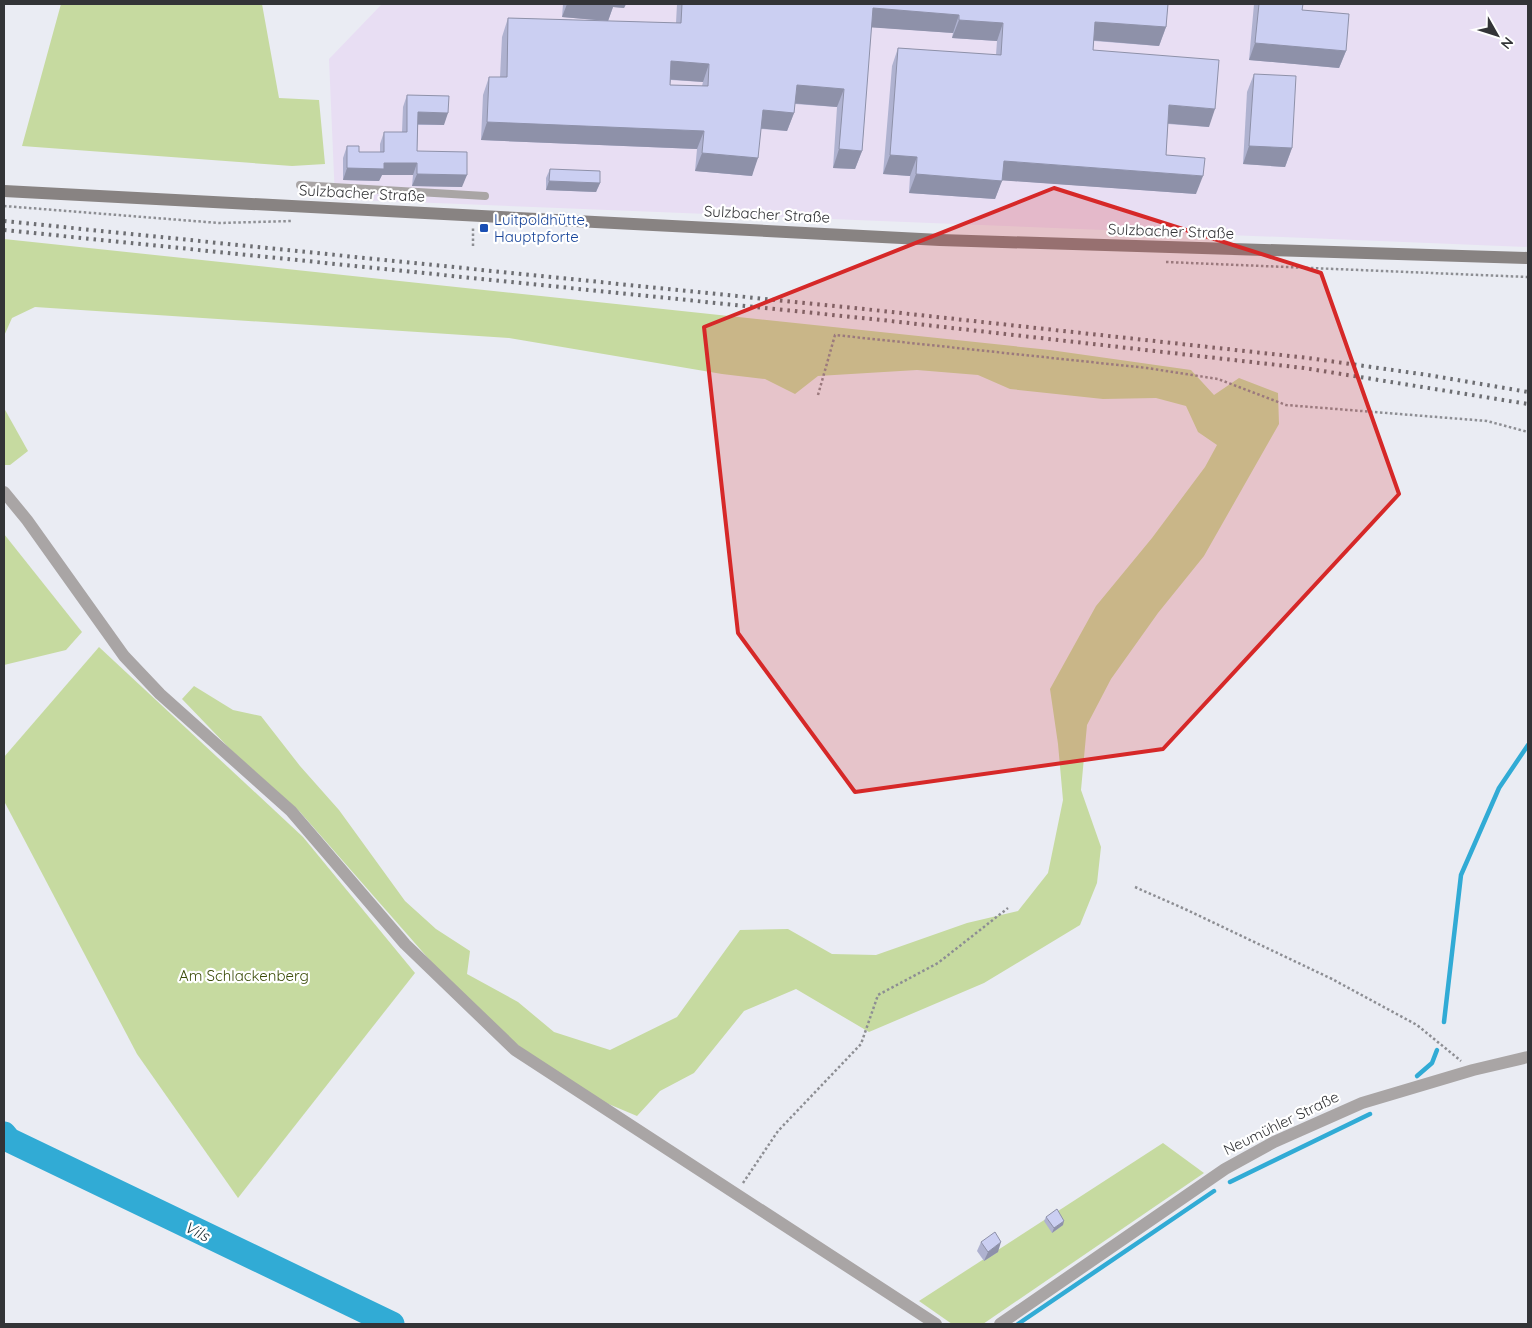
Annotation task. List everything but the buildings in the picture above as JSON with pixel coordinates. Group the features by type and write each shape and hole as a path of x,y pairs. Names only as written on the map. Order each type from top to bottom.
{"main road":[{"name":"Sulzbacher Straße","path":"4,191 940,240 1528,258"}],"street":[{"path":"4,492 27,520 124,656 160,694 290,811 404,944 515,1050 936,1324"},
{"name":"Neumühler Straße","path":"1000,1324 1225,1168 1274,1142 1362,1103 1473,1070 1528,1057"}],"lane":[{"path":"300,185 485,196"}],"path":[{"path":"473,246 474,226"},
{"path":"818,395 835,334 1148,368 1218,380 1286,405 1487,421 1528,432"},
{"path":"1135,887 1332,979 1417,1025 1473,1070"},
{"path":"735,1194 778,1131 860,1044 878,995 938,963 1008,908"}],"highlighted area":[{"path":"1054,188 1321,273 1399,494 1163,749 855,792 738,633 704,327"}],"shaded area":[{"path":"382,4 1528,4 1528,247 335,199 329,59"}],"green space":[{"path":"61,4 262,4 279,98 319,100 325,164 292,166 22,146"},
{"path":"4,239 1050,350 1191,370 1214,395 1239,378 1278,393 1279,424 1204,556 1158,613 1111,679 1087,725 1081,790 1101,847 1097,883 1080,925 984,983 869,1032 796,989 744,1011 694,1073 660,1091 637,1116 599,1100 535,1059 470,1006 300,812 231,750 182,699 194,686 233,710 261,716 300,766 339,810 405,901 436,929 470,951 467,974 518,1002 554,1032 610,1050 677,1017 740,930 788,929 832,954 876,955 967,923 1018,911 1048,873 1063,800 1058,744 1050,689 1096,606 1152,538 1205,467 1217,445 1198,432 1186,406 1156,398 1103,399 1010,389 978,375 917,370 818,376 795,394 765,379 722,374 509,338 35,307 12,318 4,336"},
{"path":"4,408 28,451 10,465 4,465"},
{"path":"4,534 82,632 66,650 4,665"},
{"name":"Am Schlackenberg","path":"99,647 303,837 415,973 238,1198 137,1054 4,801 4,757"},
{"path":"1163,1143 1204,1173 983,1324 952,1324 919,1301"}],"waterway":[{"path":"1444,1022 1461,875 1499,788 1528,745"},
{"path":"1417,1076 1432,1063 1437,1050"},
{"path":"1230,1182 1370,1114"},
{"name":"Vils","path":"4,1134 9,1140 392,1324"},
{"path":"1018,1324 1214,1191"}],"railway":[{"path":"4,221 883,311 1308,358 1428,375 1528,392"},
{"path":"4,230 882,320 1304,368 1528,404"}],"place":[{"name":"Luitpoldhütte, Hauptpforte","path":"484,228"}]}
